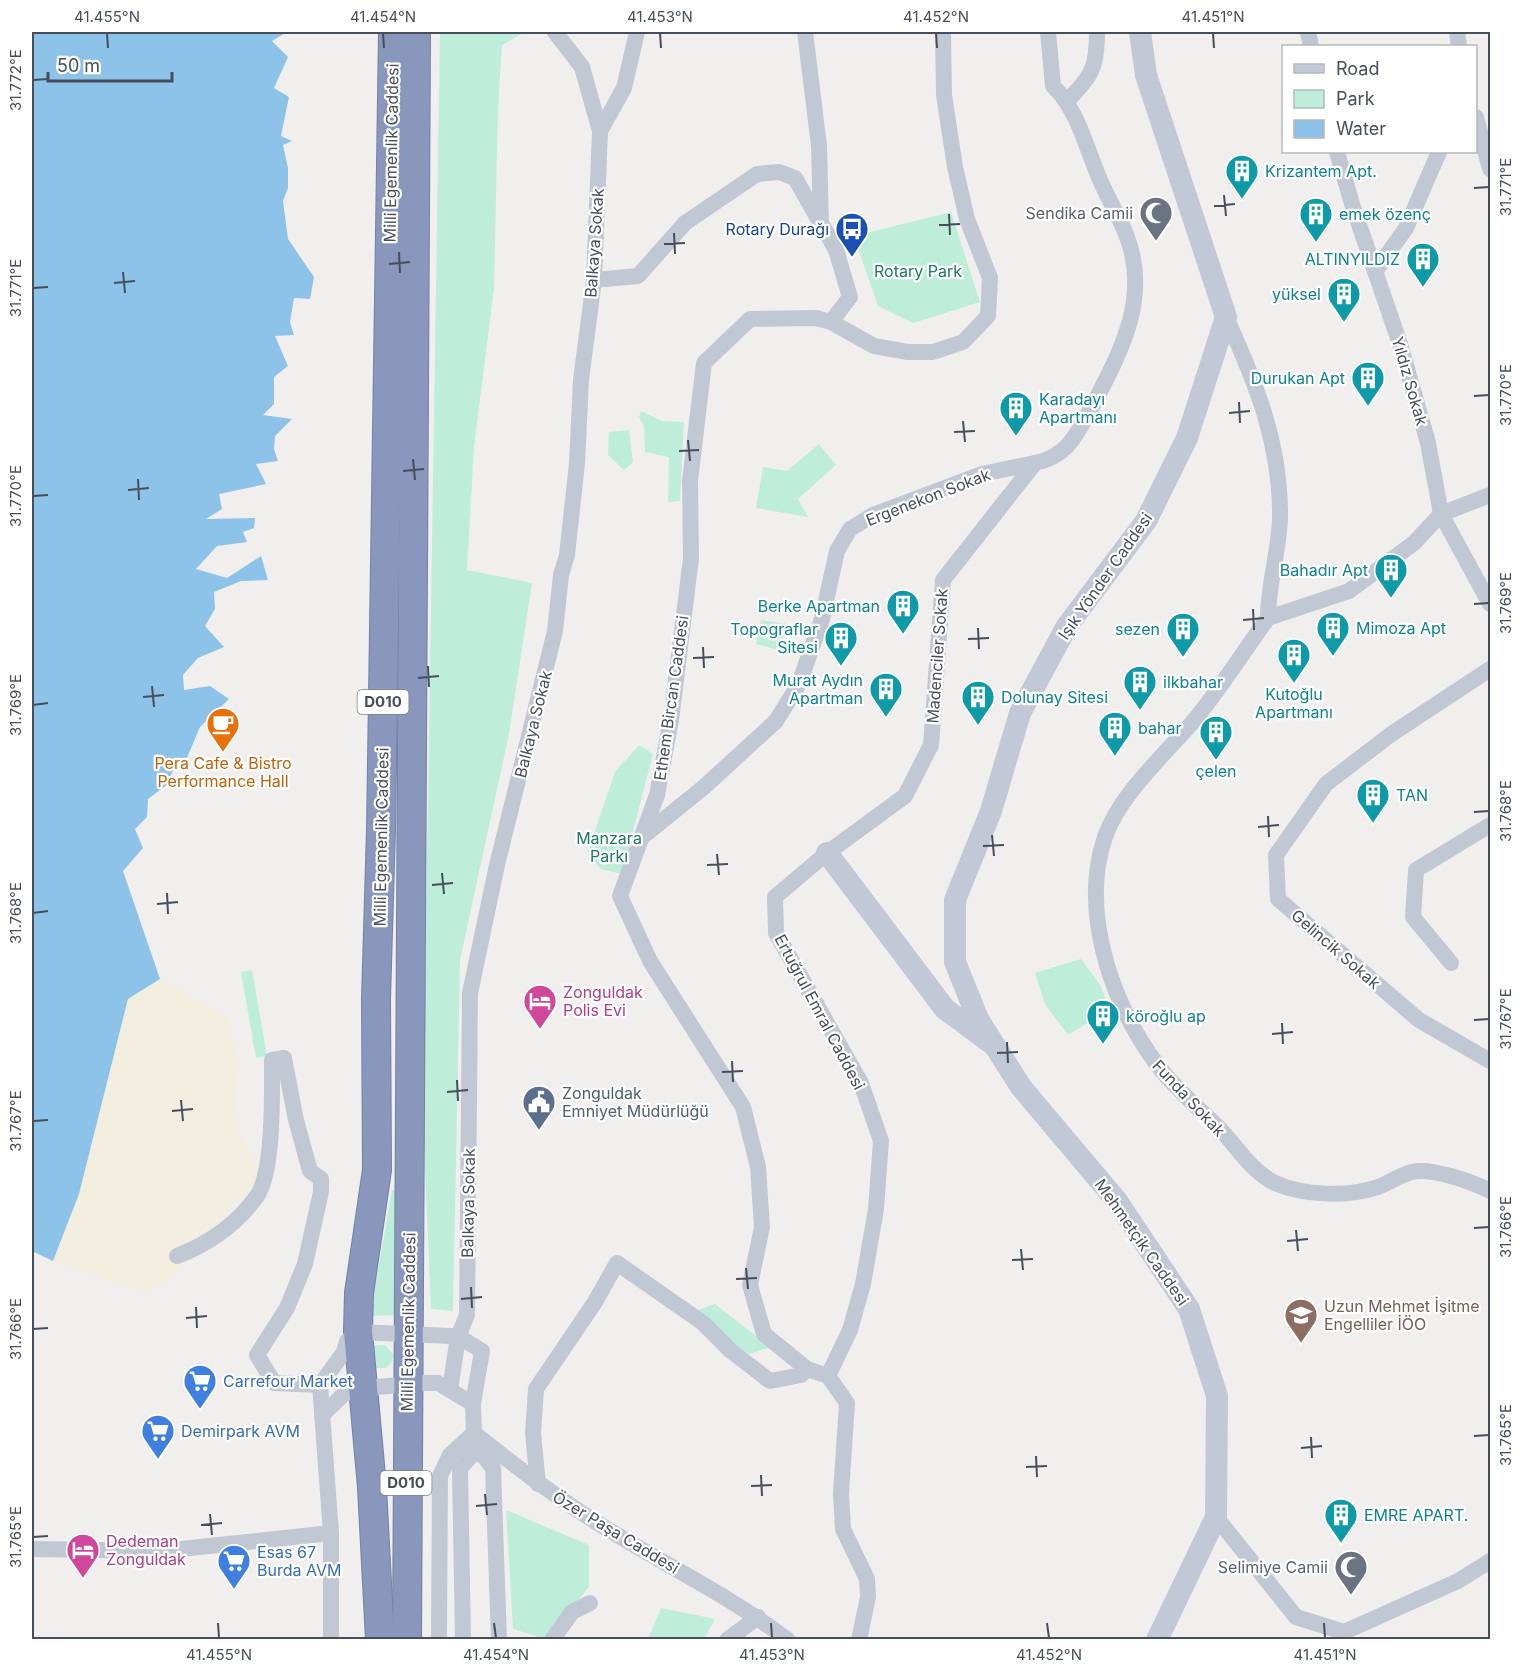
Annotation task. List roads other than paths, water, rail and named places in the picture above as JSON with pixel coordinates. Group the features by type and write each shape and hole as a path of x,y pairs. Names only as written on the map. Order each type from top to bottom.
{"highway":[{"name":"Milli Egemenlik Caddesi","path":"380,1640 364,1388 351,1342 377,1170 376,999 393,32"},
{"name":"Milli Egemenlik Caddesi","path":"407,1640 416,32"}],"street":[{"path":"555,32 582,67 600,131"},
{"path":"600,131 624,88 637,32"},
{"path":"804,32 819,146 821,223"},
{"path":"594,280 638,276 685,223 757,174 779,172 795,178 836,250 850,297 831,322 874,346 908,352 933,352 963,342 988,315 990,278 967,219 954,167 944,95 943,32"},
{"path":"1035,463 1050,460 1065,451 1086,417 1127,334 1138,288 1128,238 1101,182 1068,100 1053,86 1048,32"},
{"path":"1068,100 1089,79 1097,50 1097,32"},
{"path":"1140,32 1146,75 1226,317 1257,386 1277,457 1280,520 1268,591 1268,618 1349,591 1414,543 1440,514 1491,495"},
{"path":"1477,121 1491,170"},
{"name":"Balkaya Sokak","path":"458,1337 467,1315 470,993 497,865 555,631 561,575 567,555 577,463 581,380 594,280 600,131"},
{"name":"Yıldız Sokak","path":"1337,153 1400,344 1428,443 1440,514 1491,604"},
{"path":"1376,272 1406,228 1438,153"},
{"name":"Işık Yönder Caddesi","path":"995,1046 978,1019 955,962 955,900 991,811 1020,713 1067,626 1146,521 1187,438 1226,317"},
{"name":"Ethem Bircan Caddesi","path":"828,1376 807,1369 764,1334 750,1285 762,1227 758,1167 743,1107 650,961 620,896 657,795 670,720 691,558 690,481 704,363 750,319 816,318 831,322"},
{"name":"Ergenekon Sokak","path":"640,839 704,787 776,721 799,684 822,619 837,551 850,529 873,515 981,474 1035,463"},
{"name":"Madenciler Sokak","path":"827,853 905,796 931,745 943,580 1035,463"},
{"name":"Funda Sokak","path":"1268,618 1198,715 1121,807 1105,837 1095,896 1113,983 1129,1023 1152,1059 1189,1102 1220,1129 1252,1168 1276,1183 1320,1195 1376,1187 1413,1171 1447,1176 1491,1191"},
{"name":"Gelincik Sokak","path":"1491,669 1390,735 1326,784 1276,855 1278,899 1419,1020 1491,1061"},
{"path":"1451,963 1413,917 1416,870 1491,825"},
{"name":"Mehmetçik Caddesi","path":"827,853 945,1009 995,1046 1021,1087 1117,1201 1189,1309 1217,1396 1216,1517 1157,1640"},
{"name":"Ertuğrul Emral Caddesi","path":"827,853 776,897 776,933 861,1083 881,1141 876,1209 863,1284 850,1330 828,1376"},
{"path":"177,1256 199,1248 231,1225 258,1195 267,1162 272,1060 284,1058 298,1130 310,1171 321,1179 321,1191 305,1264 287,1308 257,1355 274,1383 321,1385"},
{"path":"538,1484 533,1433 536,1389 595,1302 617,1263 703,1323 731,1351 770,1381 801,1375 807,1369"},
{"path":"331,1640 331,1533 321,1385 351,1342 409,1334 458,1337 482,1351 473,1404 476,1441 493,1468 499,1640"},
{"path":"450,1390 458,1337"},
{"path":"828,1376 847,1403 840,1494 843,1529 867,1579 868,1597 860,1640"},
{"path":"322,1415 344,1394 364,1388 438,1383 473,1404"},
{"path":"439,1640 441,1476 450,1455 476,1441"},
{"path":"463,1640 460,1468 476,1441"},
{"name":"Özer Paşa Caddesi","path":"476,1441 605,1528 758,1617 788,1640"},
{"path":"1216,1517 1296,1617 1344,1632 1458,1581 1491,1561"},
{"path":"32,1549 162,1551 331,1533"},
{"path":"552,1640 572,1612 590,1603"},
{"path":"727,1640 758,1617"}],"water":[{"path":"32,32 287,32 272,41 288,57 274,88 289,97 281,136 292,141 283,145 288,168 288,188 283,201 288,239 314,277 310,299 294,298 290,322 294,335 275,336 288,366 274,377 274,404 263,415 292,419 275,436 274,449 278,461 256,464 266,484 219,494 222,509 206,519 255,518 254,528 243,532 247,542 217,546 196,569 227,578 261,556 268,580 241,581 214,592 215,609 205,626 224,647 198,658 183,675 184,690 210,686 229,699 200,727 186,760 172,772 168,784 148,799 147,817 135,829 143,848 123,871 160,979 128,999 79,1194 53,1261 32,1251"}],"place":[{"name":"Krizantem Apt.","path":"1242,200"},
{"name":"Sendika Camii","path":"1156,242"},
{"name":"emek özenç","path":"1316,243"},
{"name":"Rotary Durağı","path":"852,258"},
{"name":"ALTINYILDIZ","path":"1423,288"},
{"name":"yüksel","path":"1344,323"},
{"name":"Durukan Apt","path":"1368,407"},
{"name":"Karadayı Apartmanı","path":"1016,437"},
{"name":"Bahadır Apt","path":"1391,599"},
{"name":"Berke Apartman","path":"903,635"},
{"name":"Mimoza Apt","path":"1333,657"},
{"name":"sezen","path":"1183,658"},
{"name":"Topograflar Sitesi","path":"841,667"},
{"name":"Kutoğlu Apartmanı","path":"1294,684"},
{"name":"ilkbahar","path":"1140,711"},
{"name":"Murat Aydın Apartman","path":"886,718"},
{"name":"Dolunay Sitesi","path":"978,726"},
{"name":"Pera Cafe & Bistro Performance Hall","path":"223,753"},
{"name":"bahar","path":"1115,757"},
{"name":"çelen","path":"1216,761"},
{"name":"TAN","path":"1373,824"},
{"name":"Zonguldak Polis Evi","path":"540,1030"},
{"name":"köroğlu ap","path":"1103,1045"},
{"name":"Zonguldak Emniyet Müdürlüğü","path":"539,1131"},
{"name":"Uzun Mehmet İşitme Engelliler İÖO","path":"1301,1344"},
{"name":"Carrefour Market","path":"200,1410"},
{"name":"Demirpark AVM","path":"158,1460"},
{"name":"EMRE APART.","path":"1341,1544"},
{"name":"Dedeman Zonguldak","path":"83,1579"},
{"name":"Esas 67 Burda AVM","path":"234,1590"},
{"name":"Selimiye Camii","path":"1351,1596"}],"park label":[{"name":"Rotary Park","path":"918,271"},
{"name":"Manzara Parkı","path":"609,847"}]}
